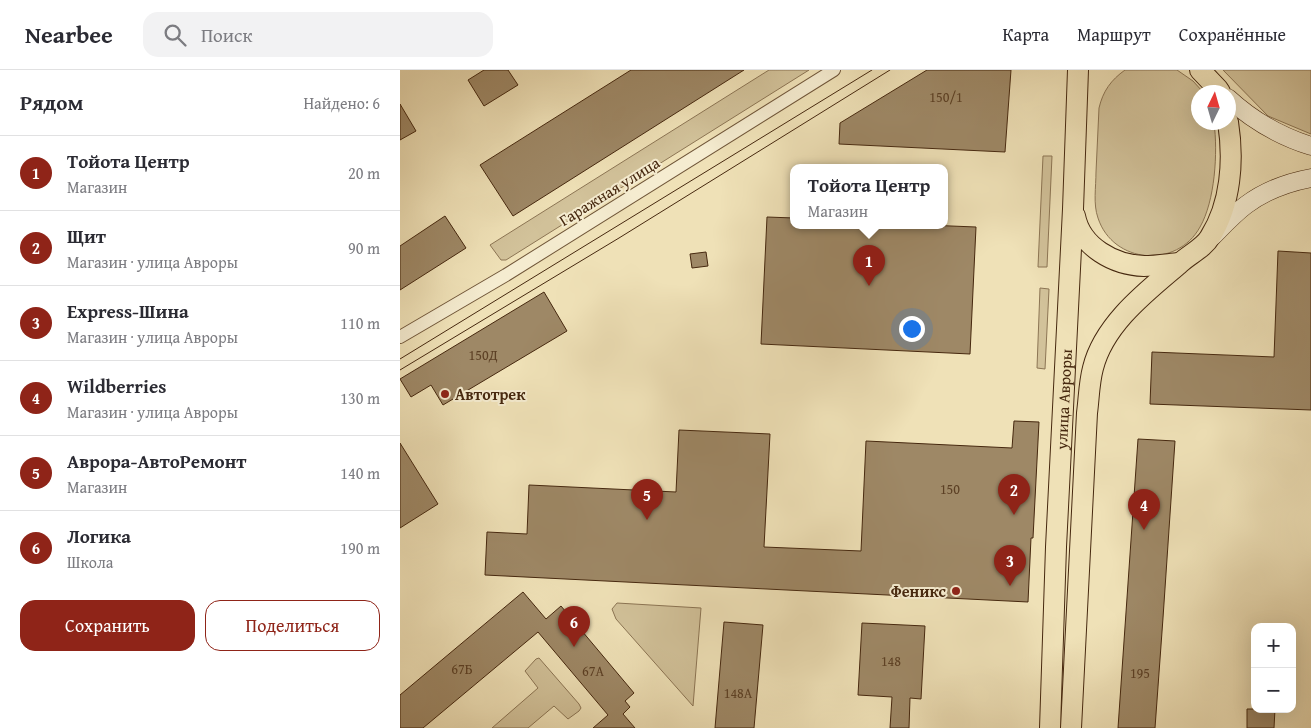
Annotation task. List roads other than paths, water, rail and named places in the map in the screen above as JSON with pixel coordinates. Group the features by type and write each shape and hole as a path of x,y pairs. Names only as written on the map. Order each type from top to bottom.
{"main road":[{"path":"1078,79 1094,70"},
{"path":"1200,70 1214,85"},
{"name":"улица Авроры","path":"1050,728 1078,79"},
{"path":"1236,106 1264,127 1311,146"},
{"name":"улица Авроры","path":"1071,728 1087,413 1093,366 1098,352 1108,335 1122,317 1179,263 1210,239 1220,218 1226,198 1231,155 1229,130"},
{"path":"1210,239 1246,205 1285,185 1311,178"},
{"path":"1073,210 1076,224 1081,234 1088,242 1108,256 1134,265 1146,266 1179,263"}],"street":[{"name":"Гаражная улица","path":"400,337 506,275 834,70"}],"tram line":[{"path":"400,359 872,70"},
{"path":"400,370 619,238 890,70"}],"place":[{"name":"Тойота Центр","path":"869,286"},
{"name":"Автотрек","path":"445,394"},
{"name":"Щит","path":"1014,515"},
{"name":"Аврора-АвтоРемонт","path":"647,520"},
{"name":"Wildberries","path":"1144,530"},
{"name":"Express-Шина","path":"1010,586"},
{"name":"Феникс","path":"956,591"},
{"name":"Логика","path":"574,647"}]}
